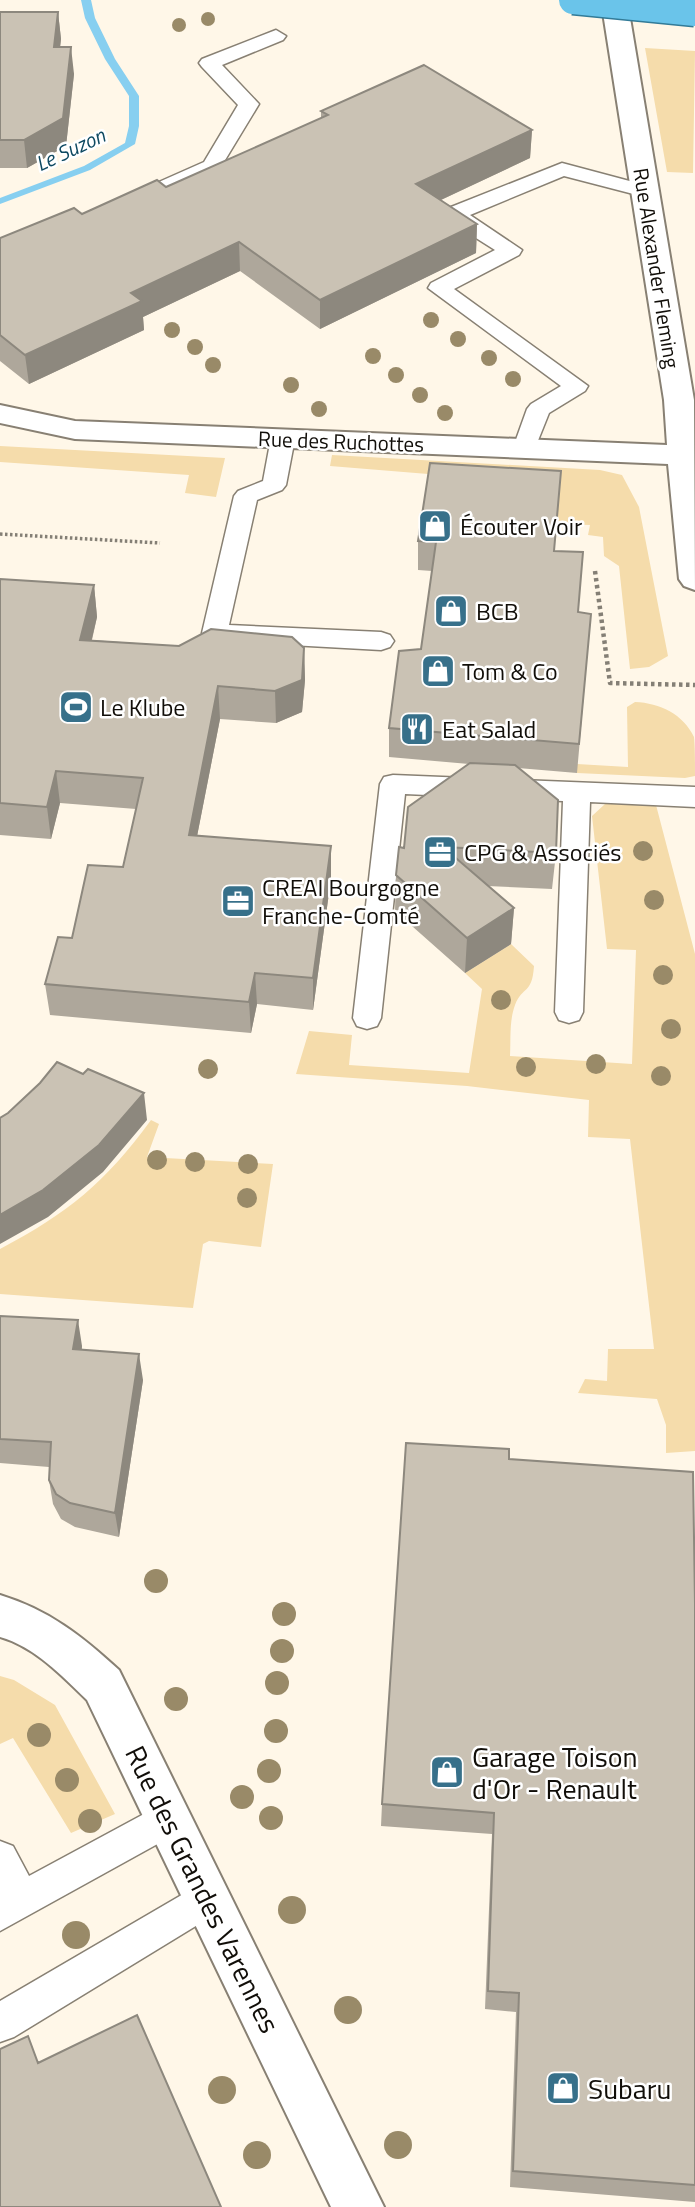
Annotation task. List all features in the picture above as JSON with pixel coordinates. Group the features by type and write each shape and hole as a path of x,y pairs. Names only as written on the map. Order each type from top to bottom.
{"highway":[{"path":"573,0 695,12"}],"street":[{"name":"Rue Alexander Fleming","path":"614,0 679,400 695,579"},
{"name":"Rue des Ruchottes","path":"0,414 75,429 683,455"},
{"name":"Rue des Grandes Varennes","path":"0,1616 22,1621 43,1631 103,1685 209,1897 358,2207"}],"lane":[{"path":"118,209 212,166 248,104 209,63 276,36"},
{"path":"525,448 539,409 577,386 439,288 511,250 454,214 562,169 645,191"},
{"path":"283,438 274,485 246,496 215,633 381,641"},
{"path":"367,1018 393,784 695,797"},
{"path":"569,1012 577,792"},
{"path":"0,1860 11,1906 168,1819"},
{"path":"0,2024 209,1897"}],"path":[{"path":"0,534 160,543"},
{"path":"595,571 610,683 695,685"}],"shaded area":[{"path":"645,48 695,51 693,173 667,172"},
{"path":"0,446 225,458 216,497 185,493 189,475 0,462"},
{"path":"332,455 600,470 622,475 639,507 668,656 649,667 630,669 619,566 604,556 603,537 588,535 590,525 557,524 426,492 428,474 330,466"},
{"path":"635,702 662,707 684,722 694,737 695,776 685,778 577,773 577,764 628,767 627,707"},
{"path":"605,804 656,805 695,954 695,1451 666,1453 666,1425 657,1399 578,1393 585,1379 607,1381 608,1349 654,1349 630,1139 588,1137 589,1100 467,1086 296,1074 309,1031 352,1035 349,1065 469,1073 482,989 465,973 511,944 534,966 531,982 513,1011 510,1056 632,1064 636,950 607,949 592,816"},
{"path":"151,1120 159,1124 147,1157 273,1164 261,1247 209,1241 203,1244 193,1308 0,1294 0,1249 46,1223 84,1195 118,1162"},
{"path":"0,1676 14,1680 55,1705 115,1814 71,1833 13,1738 0,1744"}],"building":[{"path":"0,12 58,12 54,47 71,47 63,118 24,140 0,140"},
{"path":"424,65 532,130 416,184 477,224 320,300 239,242 131,293 142,301 25,355 0,335 0,238 74,208 82,214 157,180 166,187 328,115 321,111"},
{"path":"430,463 561,471 554,551 583,552 578,612 591,614 579,744 389,728 399,651 421,649 436,542 418,541"},
{"path":"0,579 94,585 80,640 179,646 211,629 292,637 304,648 302,680 275,691 218,686 189,835 331,846 313,978 255,973 249,1002 45,984 58,937 72,938 88,865 123,867 143,778 56,771 47,807 0,803"},
{"path":"470,763 515,765 558,800 556,853 443,847 514,908 467,938 396,875 399,847 404,848 408,807"},
{"path":"57,1062 83,1074 88,1069 144,1093 99,1145 43,1190 0,1215 0,1118 40,1083"},
{"path":"0,1316 78,1320 73,1349 139,1354 115,1513 70,1503 56,1494 49,1480 51,1442 0,1439"},
{"path":"406,1443 509,1449 509,1459 693,1472 695,2185 513,2171 519,1993 488,1991 494,1813 382,1804"},
{"path":"137,2015 221,2207 0,2207 0,2049 28,2036 38,2063"}],"waterway":[{"name":"Le Suzon","path":"0,201 87,168 130,144 134,126 134,96 110,59 90,18 86,0"}],"place":[{"name":"Écouter Voir","path":"435,526"},
{"name":"BCB","path":"451,611"},
{"name":"Tom & Co","path":"438,671"},
{"name":"Le Klube","path":"76,707"},
{"name":"Eat Salad","path":"417,729"},
{"name":"CPG & Associés","path":"440,852"},
{"name":"CREAI Bourgogne Franche-Comté","path":"238,901"},
{"name":"Garage Toison d'Or - Renault","path":"447,1772"},
{"name":"Subaru","path":"563,2088"}]}
